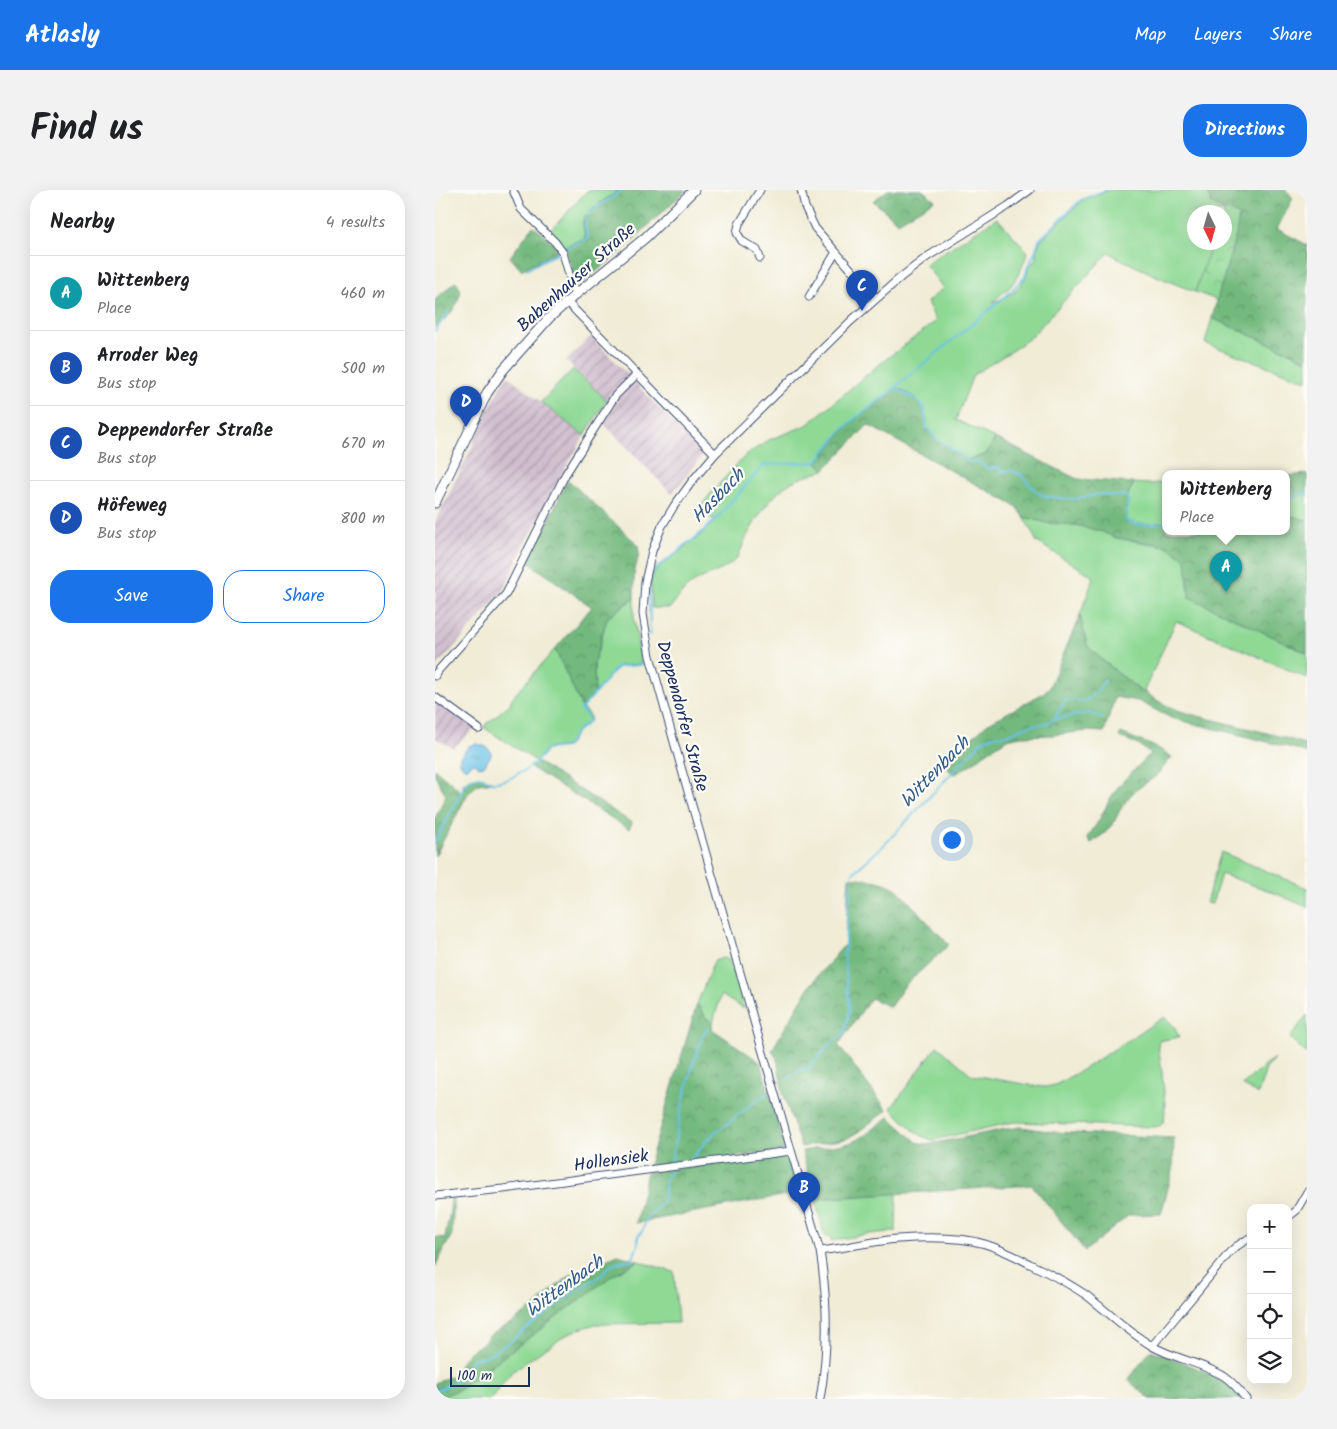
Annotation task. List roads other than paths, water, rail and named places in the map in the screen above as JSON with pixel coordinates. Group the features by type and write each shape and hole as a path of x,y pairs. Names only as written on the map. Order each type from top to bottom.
{"main road":[{"name":"Babenhauser Straße","path":"435,503 492,385 527,342 549,318 645,238 694,190"}],"street":[{"path":"513,190 521,208 555,242 563,253 575,295"},
{"path":"760,190 739,224 737,233 742,241 757,250 760,258"},
{"path":"801,190 810,221 819,234 877,298"},
{"name":"Deppendorfer Straße","path":"820,1399 826,1359 827,1321 825,1285 820,1251 651,660 645,632 643,599 645,582 656,538 674,506 715,454 901,277 927,257 1009,206 1030,190"},
{"path":"809,297 836,252"},
{"path":"567,302 715,454"},
{"path":"435,676 506,594 565,475 615,396 637,374"},
{"path":"435,697 479,728"},
{"name":"Hollensiek","path":"435,1196 503,1189 791,1151"},
{"path":"1292,1214 1296,1211 1307,1192"},
{"path":"820,1251 897,1239 950,1239 984,1244 1004,1250 1061,1279 1086,1295 1152,1346 1169,1355 1225,1377 1235,1385 1246,1399"},
{"path":"1152,1346 1230,1252 1247,1239"}],"water":[{"path":"475,744 488,748 491,755 484,766 479,767 474,763 468,768 464,768 460,763 460,757 469,746"}],"waterway":[{"path":"566,248 588,238 585,226 586,218 621,190"},
{"name":"Hasbach","path":"650,635 649,583 650,575 658,567 714,521 764,465 815,463 844,428 1006,296 1025,277 1039,240 1081,200 1106,190"},
{"path":"527,269 559,252"},
{"path":"435,331 449,311"},
{"path":"895,388 917,400 925,408 926,427 936,438 968,461 978,462 988,469 998,467 1001,471 1012,471 1020,474 1040,494 1048,497 1075,499 1101,494 1124,495 1128,501 1126,521 1140,525 1162,523"},
{"path":"1290,496 1307,493"},
{"name":"Hasbach","path":"435,842 465,783 470,779 476,778 492,782 506,780 530,767 546,749 566,747 577,731 589,722 588,717 581,709 617,667 639,665 650,661"},
{"name":"Wittenbach","path":"852,874 886,843 983,740 993,736 1006,735 1027,726 1048,723 1054,719 1065,701 1085,701 1089,699 1105,680"},
{"name":"Wittenbach","path":"1054,719 1090,713 1103,718"},
{"name":"Wittenbach","path":"785,1080 802,1069 809,1068 829,1045 844,1034 850,1010 844,956 851,878"},
{"name":"Wittenbach","path":"671,1163 691,1071 703,1035 708,1027"},
{"name":"Wittenbach","path":"690,1161 716,1131 766,1094"},
{"name":"Wittenbach","path":"435,1391 460,1380 472,1359 487,1356 508,1343 573,1293 603,1274 608,1267 625,1260 632,1261 638,1244 638,1236 643,1230 646,1220 661,1205 666,1178 670,1171"},
{"path":"1302,1399 1307,1396"}],"place":[{"name":"Deppendorfer Straße","path":"862,311"},
{"name":"Höfeweg","path":"466,427"},
{"name":"Wittenberg","path":"1226,592"},
{"name":"Arroder Weg","path":"804,1213"}]}
